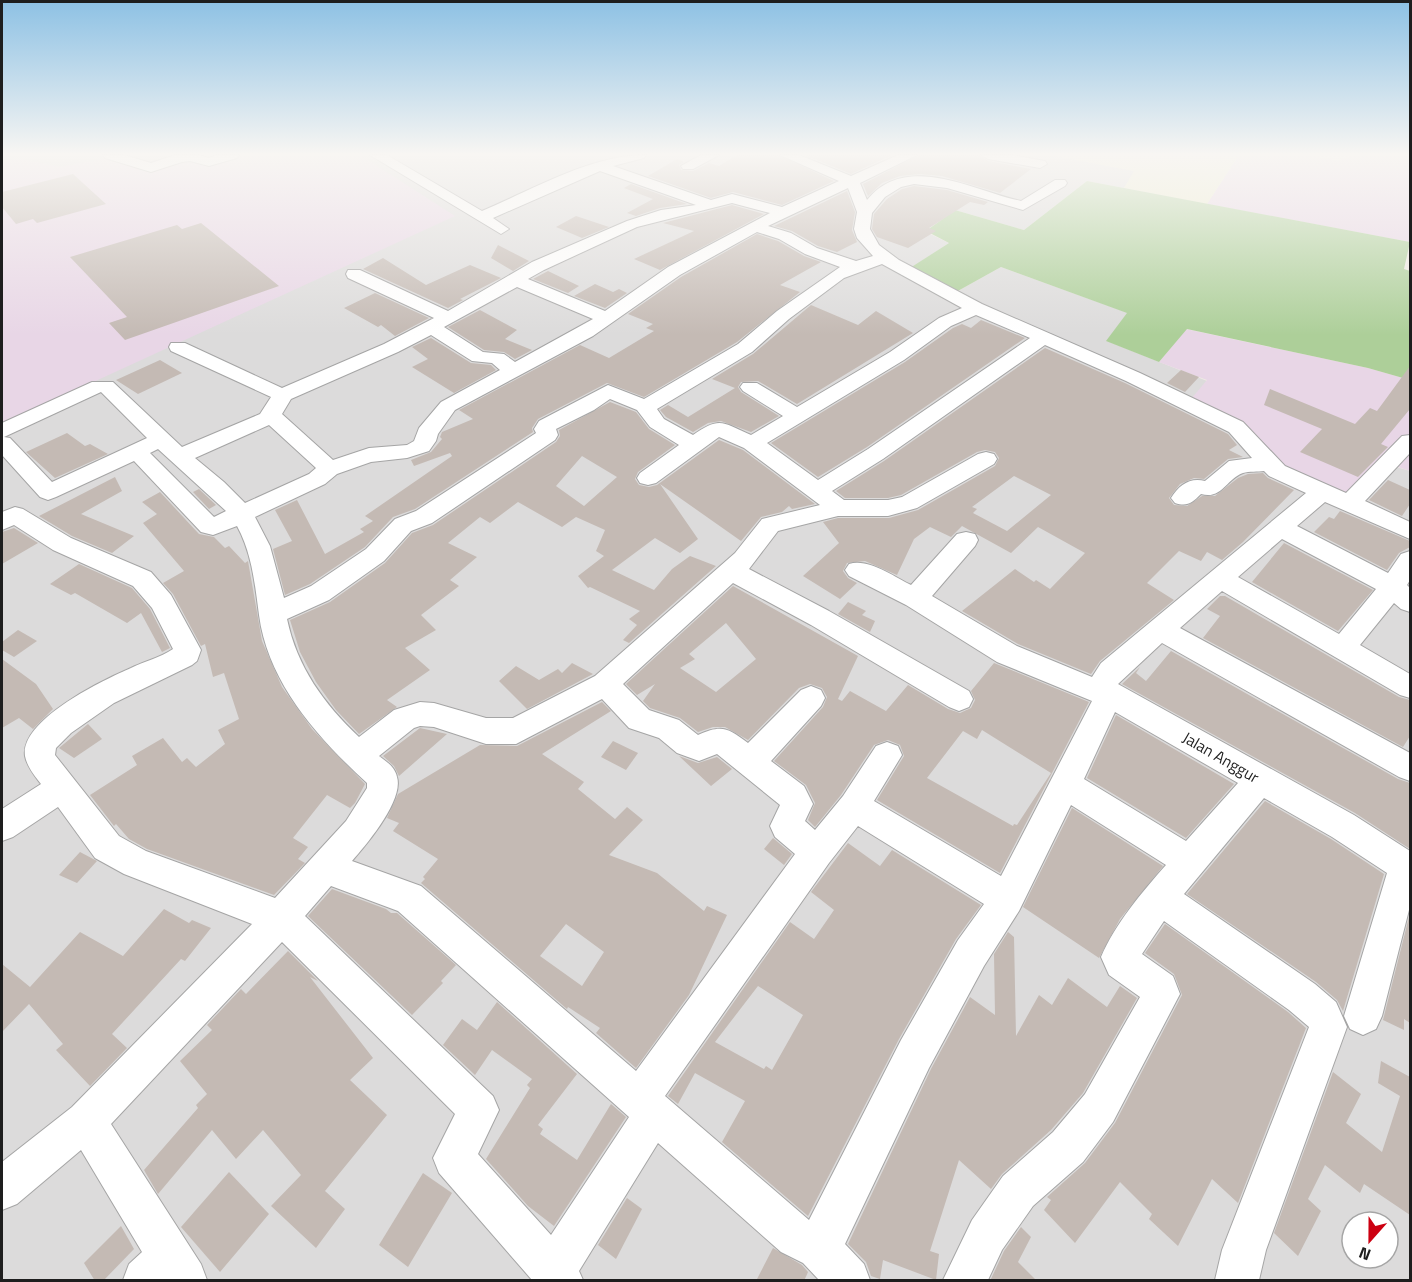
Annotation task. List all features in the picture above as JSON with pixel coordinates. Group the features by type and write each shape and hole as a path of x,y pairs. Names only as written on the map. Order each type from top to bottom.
{"street":[{"path":"477,215 501,229"},
{"path":"481,217 486,215"},
{"path":"2,443 48,492 136,451 171,448 271,415 282,395 364,360 431,327 485,299 538,266 632,224 666,215"},
{"path":"719,215 753,229 785,236 812,251 855,266"},
{"path":"136,451 211,527 321,476 329,469 366,456 418,448 428,438 427,433 444,409 586,332 674,271 778,215"},
{"path":"865,215 862,229 865,238 884,258 976,308 1134,377 1236,427 1268,464 1277,471 1410,531"},
{"path":"645,407 745,348 822,285 855,266 884,258"},
{"path":"354,273 448,318"},
{"path":"515,280 605,317"},
{"path":"752,443 897,356 945,322 976,308"},
{"path":"431,327 479,357 497,358 515,372"},
{"path":"817,490 856,469 1003,362 1043,338"},
{"path":"178,347 282,395"},
{"path":"2,431 102,385 106,386 207,480 243,514 261,552 274,630 286,661 307,699 341,741 382,777 383,790 357,832 282,918 190,1016 86,1121 2,1189"},
{"path":"750,387 796,415"},
{"path":"272,615 320,593 375,555 403,525 424,517 547,435 546,426 587,406 608,391 645,407 657,423 693,445"},
{"path":"271,415 320,458 329,469"},
{"path":"648,478 717,428 752,443 838,508"},
{"path":"1349,504 1410,441"},
{"path":"358,755 411,716 434,715 486,731 510,732 605,684 744,559 770,525 838,508 888,508 909,503 986,459"},
{"path":"1183,498 1196,486 1209,489 1237,466 1268,464"},
{"path":"816,1244 824,1238 832,1225 915,1054 937,1014 971,953 1007,899 1109,695 1103,683 1111,671 1323,492"},
{"path":"2,522 15,515 62,544 142,579 162,602 187,650 187,653 177,661 141,675 57,727 44,740 40,748 41,760 101,840 113,851 136,863 282,918 479,1110 454,1158 557,1276 648,1105 817,852 854,806 887,755"},
{"path":"1280,528 1402,594"},
{"path":"915,598 966,540"},
{"path":"1350,639 1402,594 1410,560"},
{"name":"Jalan Anggur","path":"858,570 915,598 1007,654 1109,695 1342,826 1409,868"},
{"path":"731,571 820,618 959,699"},
{"path":"1220,578 1410,687"},
{"path":"1160,629 1410,768"},
{"path":"605,684 639,719 669,729 696,748 717,740 723,741 750,762 796,800 796,807 786,826 817,852"},
{"path":"750,762 811,698"},
{"path":"965,1281 987,1234 1018,1191 1068,1147 1099,1108 1162,994 1160,989 1122,962 1119,957 1160,897 1260,779"},
{"path":"1065,784 1191,862"},
{"path":"2,826 62,788"},
{"path":"854,806 1007,899"},
{"path":"326,868 387,889 420,905 473,956 648,1105 796,1237 816,1244 848,1281"},
{"path":"1363,1016 1399,885 1409,868"},
{"path":"1160,897 1302,997 1323,1015 1328,1027 1244,1250 1237,1281"},
{"path":"86,1121 166,1273"}],"shaded area":[{"path":"2,215 949,215 926,232 949,243 911,268 956,292 1001,267 1128,313 1107,341 1207,381 1187,405 1410,471 1410,1280 2,1280"},
{"path":"2,215 455,216 2,424"},
{"path":"972,215 1044,215 1024,230"},
{"path":"1265,215 1410,215 1410,242"},
{"path":"1186,329 1368,368 1410,380 1410,471 1395,466 1356,504 1267,471 1248,437 1186,405 1207,380 1159,362"}],"green space":[{"path":"948,215 972,215 1024,230 1044,215 1266,215 1410,242 1404,269 1410,271 1410,380 1368,368 1187,329 1159,362 1106,341 1127,313 1001,267 956,292 910,268 949,243 926,231"}],"building":[{"path":"8,215 67,215 37,223 33,219 16,224"},
{"path":"694,215 762,215 660,270 634,259 694,231 663,223"},
{"path":"797,215 855,215 852,230 857,242 837,252 818,246 792,231 774,226"},
{"path":"874,215 950,215 929,228 936,231 908,248 877,237 872,229"},
{"path":"576,216 609,227 582,238 556,227"},
{"path":"201,223 279,286 125,340 109,323 127,317 70,257 177,225 182,229"},
{"path":"757,234 778,241 804,256 821,262 780,285 800,292 737,342 644,397 607,383 538,419 532,428 533,432 415,509 393,517 365,547 310,584 285,595 273,549 292,541 275,510 297,500 325,554 364,532 360,529 373,521 365,516 452,456 450,453 414,466 411,460 431,452 442,439 440,437 442,432 473,419 459,410 580,345 609,358 654,331 646,328 653,324 628,314 681,277"},
{"path":"498,245 529,261 513,271 491,258"},
{"path":"383,258 426,285 470,265 501,278 460,299 463,300 448,308 363,269"},
{"path":"548,271 579,286 568,293 533,279"},
{"path":"595,284 613,292 619,289 627,293 605,308 574,296"},
{"path":"375,293 429,318 395,336 381,325 378,327 344,308"},
{"path":"811,305 858,325 876,311 913,333 797,404 758,381 741,382 738,387 741,392 779,416 751,432 721,421 708,423 693,432 666,417 660,410 668,405 688,417 735,388 712,379 753,354"},
{"path":"480,310 517,330 505,339 532,350 515,359 504,352 484,350 448,327"},
{"path":"981,320 1025,338 867,447 818,477 771,443 905,362 953,328 962,324 971,328"},
{"path":"431,338 471,363 491,365 496,370 454,393 412,367 428,359 412,347"},
{"path":"1045,348 1125,383 1228,434 1237,445 1229,450 1243,457 1228,459 1204,479 1194,478 1180,484 1169,498 1174,505 1187,506 1202,496 1215,496 1238,478 1248,474 1263,473 1268,478 1294,490 1222,560 1207,552 1201,561 1179,551 1147,583 1174,600 1100,661 1091,674 1018,644 962,611 1015,569 1034,582 1036,580 1050,589 1085,553 1038,527 1011,553 962,526 951,537 930,527 914,539 897,575 865,561 847,563 843,571 848,578 857,583 840,599 803,576 839,543 823,522 838,518 889,518 918,510 995,466 999,458 995,452 985,450 977,452 901,495 888,498 845,498 836,491 884,461","holes":["1014,476 1051,495 1007,531 973,513 977,509 972,507"]},
{"path":"160,360 182,373 138,394 116,380"},
{"path":"1410,366 1410,409 1381,444 1388,447 1358,477 1300,452 1322,429 1264,405 1270,389 1355,424 1370,408 1377,411"},
{"path":"1181,370 1199,377 1185,392 1167,383"},
{"path":"610,402 636,412 649,429 675,445 638,472 635,479 639,485 649,487 657,485 719,440 743,450 815,504 792,509 789,506 782,512 761,517 741,541 660,484 698,539 680,553 655,538 612,570 654,590 672,569 690,556 716,566 629,643 623,640 637,625 629,619 640,611 588,588 578,576 604,556 596,551 605,530 576,517 562,527 518,502 490,523 480,517 448,543 477,557 450,580 459,586 421,615 436,630 405,648 430,670 387,700 397,707 359,734 336,710 316,682 300,652 290,620 330,602 385,563 412,533 433,525 556,442 560,436 559,430","holes":["582,456 617,477 584,506 556,486"]},
{"path":"67,433 85,446 90,444 108,454 55,478 26,452"},
{"path":"115,477 122,491 81,514 134,536 112,553 72,536 39,516"},
{"path":"1388,480 1410,490 1410,504 1402,516 1369,500"},
{"path":"199,489 216,505 209,509 193,492"},
{"path":"160,492 199,534 214,537 225,548 229,546 245,563 248,561 262,641 282,687 312,729 365,784 350,808 327,795 293,838 308,847 298,859 305,863 274,895 147,849 129,839 116,824 114,826 90,795 137,765 132,756 163,738 182,762 187,758 196,767 225,744 218,730 239,719 224,673 213,677 205,644 201,646 173,594 163,583 184,571 143,523 157,514 142,502"},
{"path":"1340,511 1410,541 1410,547 1399,553 1387,570 1314,532 1329,517 1334,519"},
{"path":"14,528 38,543 2,564 2,532"},
{"path":"1284,543 1373,590 1338,631 1252,582"},
{"path":"79,564 132,588 150,609 170,648 162,652 141,613 127,623 75,593 71,595 50,584"},
{"path":"733,586 858,656 838,699 842,701 850,691 886,711 908,685 948,709 960,713 971,708 975,700 971,691 994,663 1089,702 1000,873 877,800 904,756 900,745 888,740 874,745 841,795 815,827 808,820 815,803 806,785 774,761 823,707 827,697 822,688 810,684 799,688 748,740 725,727 713,727 698,732 680,718 650,708 643,701 655,684 637,695 626,684","holes":["726,623 756,659 716,692 680,668 695,659 689,654","982,730 1051,773 1017,825 1013,826 927,778 963,731 977,739"]},
{"path":"1220,596 1225,596 1399,697 1410,700 1410,736 1403,747 1203,638 1220,616 1207,609"},
{"path":"848,602 866,611 862,615 875,621 870,632 838,614"},
{"path":"18,630 37,641 14,657 2,650 2,642"},
{"path":"1171,651 1398,779 1410,783 1410,849 1355,813 1122,684 1140,667 1136,673 1146,681"},
{"path":"2,659 36,684 53,709 33,729 19,718 2,728"},
{"path":"572,663 593,674 527,709 499,681 516,666 539,680 558,669 562,673"},
{"path":"602,702 611,711 542,754 584,782 578,789 615,819 627,807 643,820 609,855 657,873 704,911 707,906 727,915 689,995 636,1068 596,1033 600,1028 568,1007 567,1009 421,883 425,879 423,877 438,859 393,831 399,823 387,818 398,794 480,745 517,746","holes":["566,924 604,952 582,986 540,956"]},
{"path":"1116,715 1234,784 1186,838 1087,778"},
{"path":"88,724 102,739 74,758 59,748"},
{"path":"420,728 447,734 399,776 394,766 383,756"},
{"path":"613,741 638,753 626,770 601,757"},
{"path":"679,756 698,763 717,757 732,769 711,786"},
{"path":"1265,801 1331,839 1384,874 1343,1011 1337,1000 1316,982 1187,894"},
{"path":"1072,808 1163,866 1120,919 1099,958 1023,907"},
{"path":"773,838 792,854 784,865 764,849"},
{"path":"848,843 880,866 892,850 981,905 956,939 899,1039 808,1216 722,1142 745,1101 695,1073 678,1104 668,1096 790,922 814,939 834,910 811,892","holes":["758,986 803,1015 772,1070 766,1066 764,1069 715,1042"]},
{"path":"80,852 97,861 77,883 59,875"},
{"path":"332,889 386,909 391,913 397,913 456,965 441,981 443,983 412,1015 308,916"},
{"path":"164,909 189,923 192,920 211,928 185,961 181,959 112,1034 127,1048 90,1086 56,1050 63,1044 29,1004 2,1032 2,964 30,987 80,932 123,956"},
{"path":"1410,913 1410,1023 1404,1019 1404,1030 1383,1020"},
{"path":"1165,924 1288,1012 1306,1028 1238,1203 1212,1179 1178,1246 1149,1219 1152,1214 1120,1182 1075,1243 1044,1210 1051,1200 1047,1197 1085,1163 1115,1123 1182,995 1174,974 1145,953"},
{"path":"1008,932 1014,937 1016,1036 1039,995 1052,1005 1068,978 1107,1007 1120,986 1137,998 1083,1093 1051,1130 1002,1174 991,1189 959,1160 930,1251 939,1254 936,1280 883,1260 880,1279 871,1276 866,1262 848,1244 931,1069 970,997 995,1015 994,954"},
{"path":"288,951 318,981 310,977 373,1058 350,1080 387,1115 325,1191 345,1209 316,1248 271,1206 301,1175 263,1130 236,1159 212,1130 158,1194 144,1170 198,1108 196,1105 207,1094 180,1061 212,1030 207,1025 241,989 246,994"},
{"path":"497,1002 577,1074 538,1125 543,1129 540,1134 577,1160 611,1104 626,1117 554,1226 528,1206 486,1159 530,1088 527,1085 532,1079 492,1050 475,1075 443,1045 462,1019 477,1030"},
{"path":"1381,1061 1410,1077 1410,1215 1364,1184 1360,1193 1325,1165 1308,1199 1321,1211 1298,1256 1274,1233 1333,1072 1361,1094 1346,1123 1382,1152 1400,1096 1378,1083"},
{"path":"229,1172 269,1214 220,1272 181,1227"},
{"path":"423,1173 452,1193 408,1267 379,1245"},
{"path":"627,1198 642,1209 616,1259 598,1245"},
{"path":"121,1226 134,1249 103,1281 95,1281 84,1263"},
{"path":"1021,1227 1031,1237 1018,1262 1037,1281 990,1281 1004,1251"},
{"path":"773,1248 802,1265 808,1272 804,1281 756,1281"}]}
